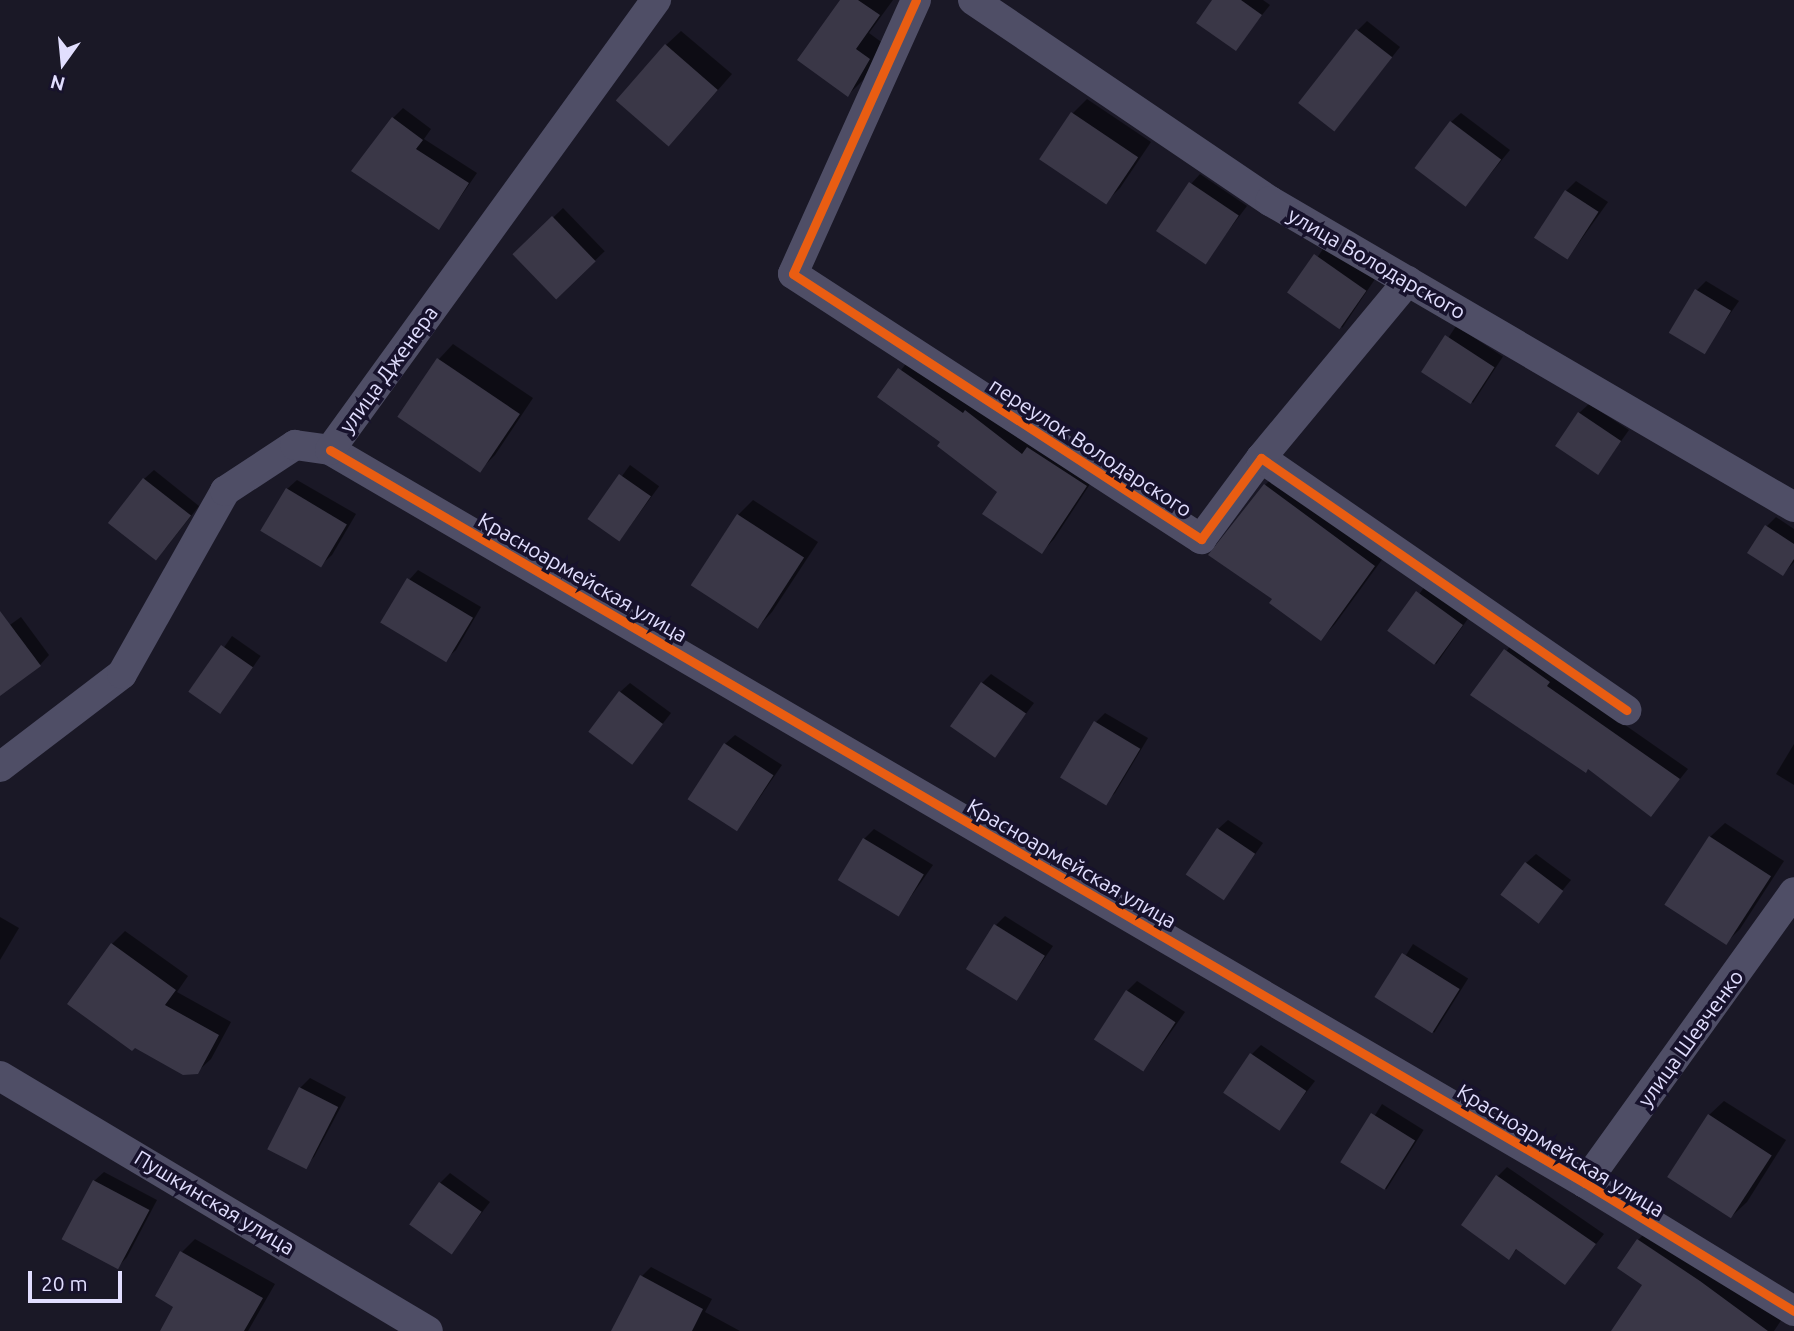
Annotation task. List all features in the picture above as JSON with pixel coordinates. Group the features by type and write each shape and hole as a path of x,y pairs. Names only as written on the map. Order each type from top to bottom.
{"street":[{"name":"улица Дженера","path":"0,767 122,674 225,491 295,444 330,450 656,0"},
{"name":"переулок Володарского","path":"916,0 793,274 1201,539 1261,458 1408,281"},
{"name":"улица Володарского","path":"973,0 1270,201 1794,507"},
{"name":"Красноармейская улица","path":"330,450 1586,1183 1794,1311"},
{"path":"1261,458 1626,710"},
{"name":"улица Шевченко","path":"1586,1183 1794,892"},
{"name":"Пушкинская улица","path":"0,1076 428,1331"}],"building":[{"path":"840,0 858,0 880,15 856,49 870,59 848,97 797,60"},
{"path":"1212,0 1241,0 1262,15 1236,51 1196,23"},
{"path":"1356,29 1392,57 1334,131 1298,103"},
{"path":"665,44 718,90 669,147 616,101"},
{"path":"1071,112 1138,157 1106,205 1039,159"},
{"path":"392,117 423,140 416,149 469,183 439,230 351,171"},
{"path":"1450,121 1501,160 1466,207 1414,168"},
{"path":"1189,182 1239,216 1206,264 1156,231"},
{"path":"1565,190 1599,212 1568,260 1534,238"},
{"path":"552,216 596,261 556,300 512,254"},
{"path":"1314,254 1366,291 1339,329 1287,293"},
{"path":"1695,289 1731,311 1705,354 1669,333"},
{"path":"1445,335 1494,367 1471,404 1421,372"},
{"path":"437,358 520,414 480,473 397,417"},
{"path":"898,368 963,413 965,410 1022,454 1027,447 1087,486 1042,554 982,514 997,492 937,446 940,442 877,397"},
{"path":"1578,412 1621,441 1598,475 1555,446"},
{"path":"619,474 651,496 619,541 587,519"},
{"path":"143,478 191,516 156,560 108,523"},
{"path":"1264,484 1375,566 1321,641 1269,603 1272,599 1208,555"},
{"path":"286,488 347,525 321,567 260,531"},
{"path":"737,514 804,558 758,629 691,585"},
{"path":"1765,525 1794,544 1794,559 1783,576 1747,553"},
{"path":"407,578 473,618 446,662 380,623"},
{"path":"1416,591 1463,625 1434,665 1387,631"},
{"path":"0,611 41,666 0,696"},
{"path":"221,645 253,667 220,714 188,692"},
{"path":"1504,649 1550,682 1547,686 1680,779 1651,817 1588,769 1586,773 1470,695"},
{"path":"981,682 1026,714 995,758 950,726"},
{"path":"619,691 663,724 632,765 588,732"},
{"path":"1094,721 1140,749 1106,805 1060,778"},
{"path":"724,743 773,775 737,831 688,799"},
{"path":"1217,828 1255,854 1224,900 1186,874"},
{"path":"1709,836 1771,876 1726,945 1664,905"},
{"path":"863,838 924,875 899,917 838,880"},
{"path":"1525,862 1563,891 1539,924 1500,895"},
{"path":"994,924 1045,956 1017,1001 966,969"},
{"path":"111,943 176,990 165,1005 219,1035 198,1074 183,1075 135,1048 132,1051 67,1004"},
{"path":"1402,953 1460,989 1432,1033 1374,997"},
{"path":"1126,990 1175,1022 1143,1072 1094,1039"},
{"path":"1250,1053 1306,1091 1280,1131 1223,1093"},
{"path":"299,1087 338,1107 306,1169 267,1149"},
{"path":"1371,1113 1415,1141 1384,1190 1340,1162"},
{"path":"1708,1114 1772,1155 1731,1218 1667,1177"},
{"path":"1496,1175 1596,1244 1565,1285 1516,1249 1509,1260 1461,1225"},
{"path":"93,1180 150,1210 118,1269 62,1239"},
{"path":"439,1182 482,1212 452,1254 409,1225"},
{"path":"1637,1239 1768,1331 1611,1331 1642,1285 1617,1268"},
{"path":"180,1251 263,1298 244,1331 160,1331 173,1307 155,1296"},
{"path":"640,1275 703,1309 692,1331 611,1331"}],"cycle path":[{"path":"916,0 793,274 1201,539 1261,458 1626,710"},
{"path":"330,450 1585,1183 1794,1311"}]}
